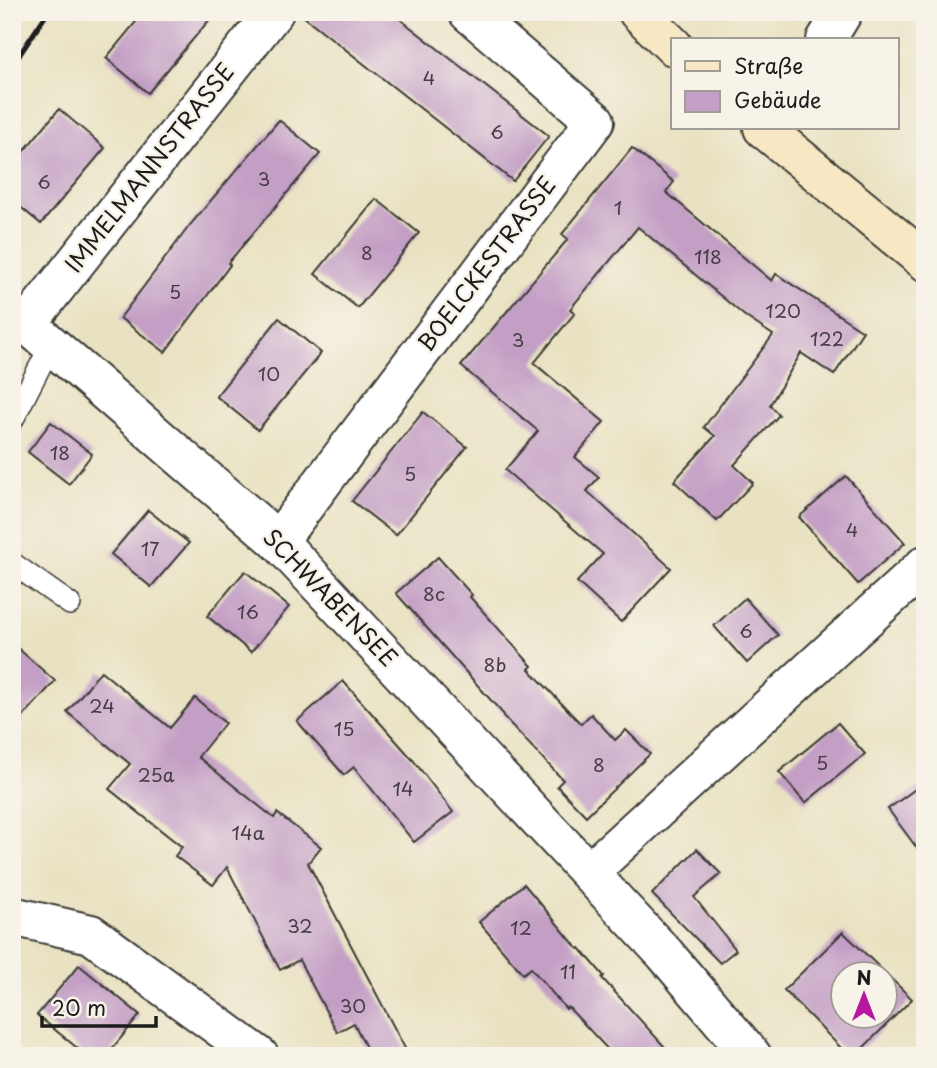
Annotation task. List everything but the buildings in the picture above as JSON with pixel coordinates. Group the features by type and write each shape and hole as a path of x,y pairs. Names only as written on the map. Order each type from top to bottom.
{"main road":[{"path":"638,12 671,44"},
{"path":"769,130 925,261"}],"street":[{"name":"IMMELMANNSTRASSE","path":"39,334 274,12"},
{"name":"BOELCKESTRASSE","path":"278,541 595,121 468,12"},
{"path":"827,38 843,12"},
{"name":"SCHWABENSEE","path":"39,334 278,541 665,954 752,1056"},
{"path":"589,872 925,565"},
{"path":"12,916 91,934 259,1056"}],"lane":[{"path":"12,421 39,334"},
{"path":"12,564 70,604"}],"railway":[{"path":"12,66 48,12"}]}
